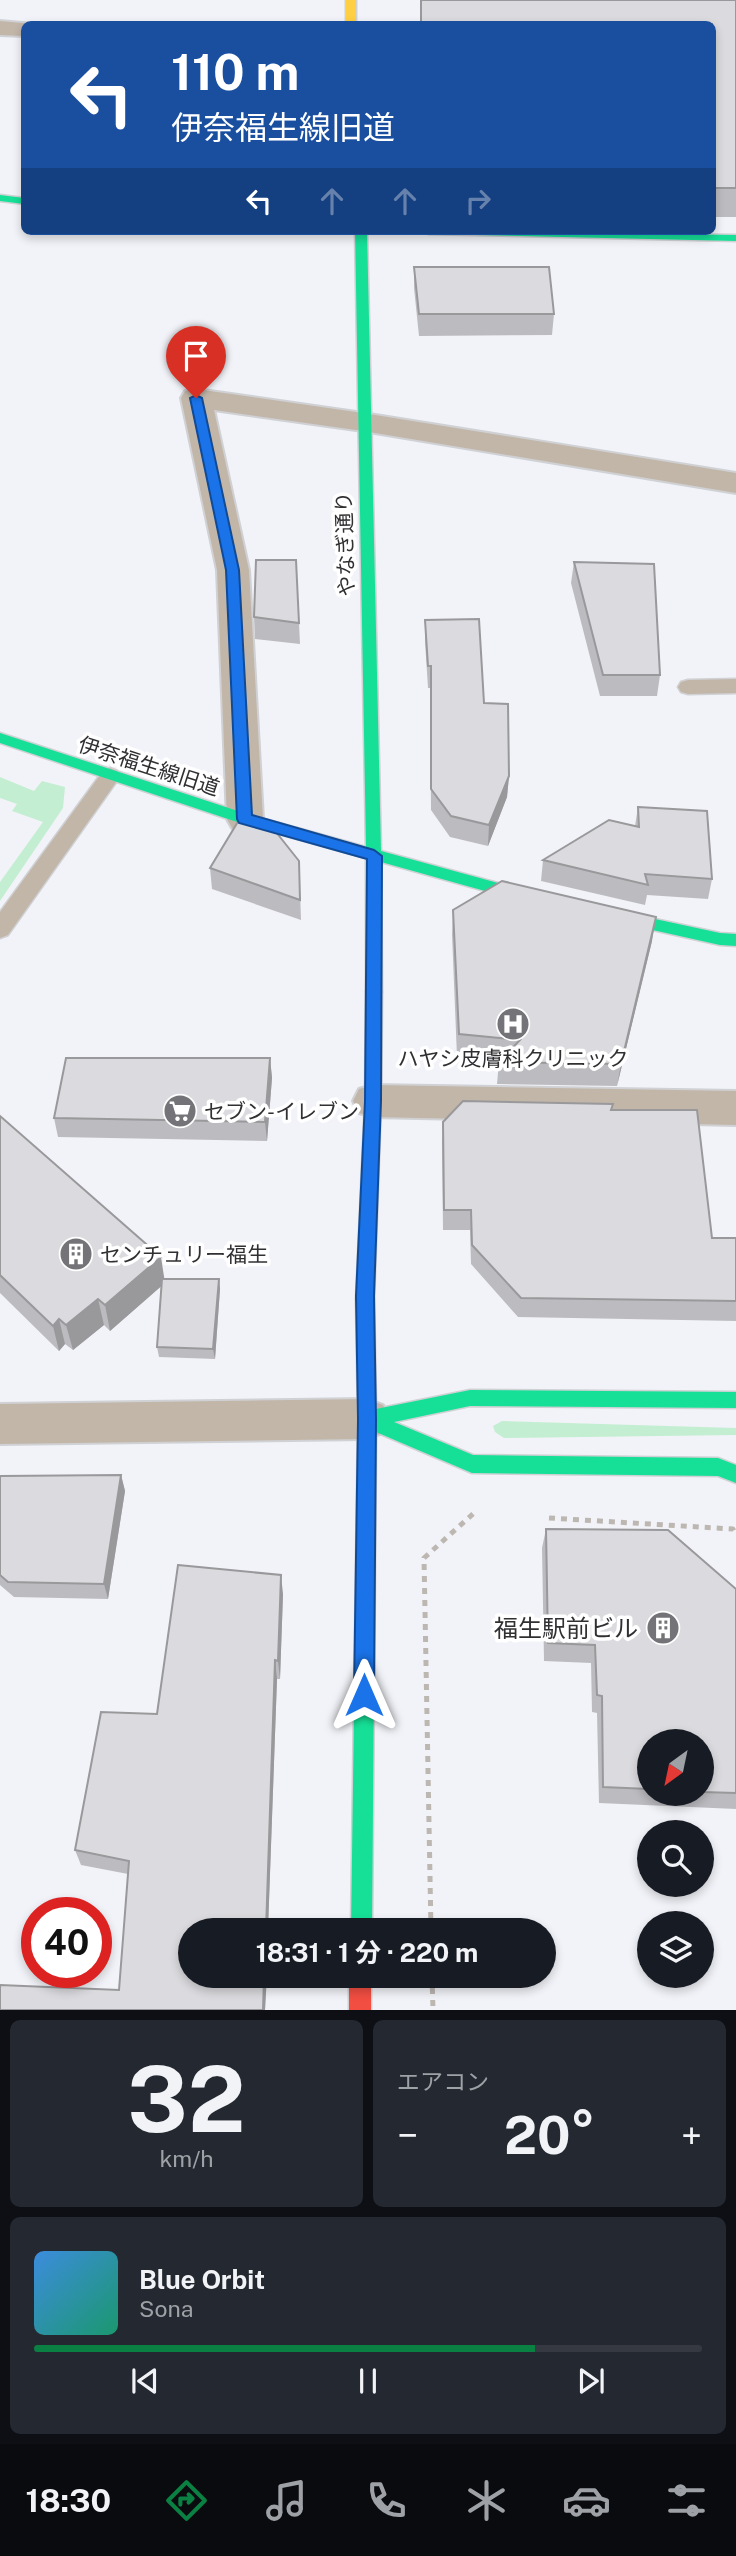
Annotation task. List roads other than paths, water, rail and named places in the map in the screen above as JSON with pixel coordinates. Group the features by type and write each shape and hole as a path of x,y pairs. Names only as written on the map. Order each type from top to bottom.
{"street":[{"path":"351,0 351,21"},
{"path":"0,28 21,29"},
{"path":"0,198 21,201"},
{"name":"やなぎ通り","path":"361,235 374,856 373,1101 365,1296 367,1419 361,1918"},
{"path":"604,235 736,238"},
{"path":"245,819 233,570 196,398 363,422 736,483"},
{"name":"伊奈福生線旧道","path":"0,738 245,819 554,904"},
{"path":"592,912 736,940"},
{"path":"373,1101 736,1108"},
{"path":"0,1423 367,1419 470,1398 736,1400"},
{"path":"367,1419 472,1464 718,1467 736,1474"},
{"path":"360,1988 360,2010"}],"lane":[{"path":"688,687 736,686"},
{"path":"0,929 110,776"}],"place":[{"name":"ハヤシ皮膚科クリニック","path":"513,1024"},
{"name":"セブン-イレブン","path":"180,1111"},
{"name":"センチュリー福生","path":"76,1254"},
{"name":"福生駅前ビル","path":"663,1628"}]}
